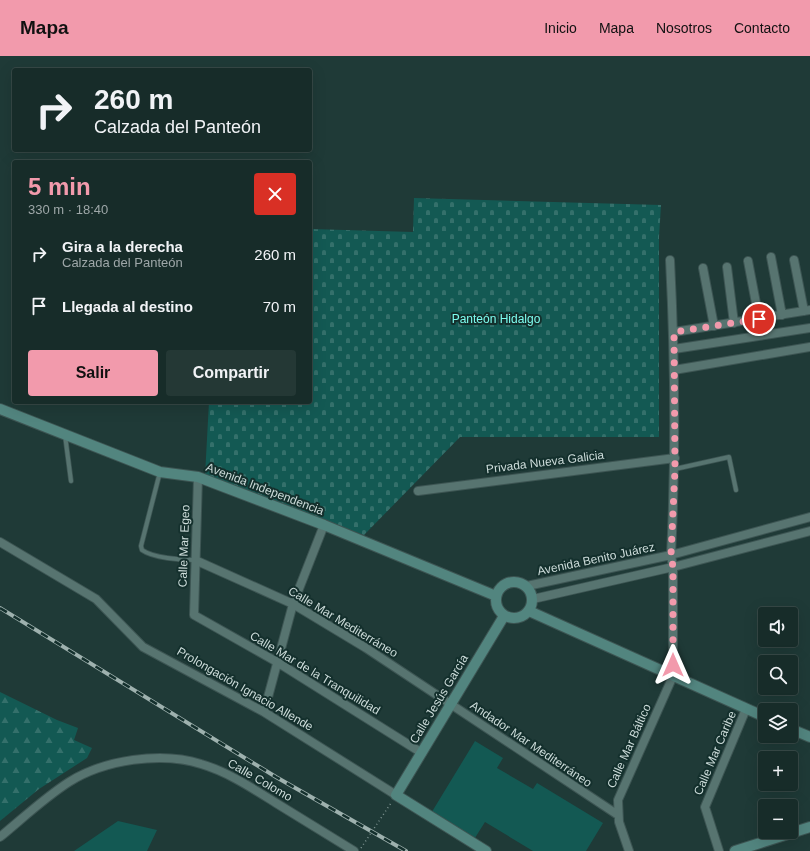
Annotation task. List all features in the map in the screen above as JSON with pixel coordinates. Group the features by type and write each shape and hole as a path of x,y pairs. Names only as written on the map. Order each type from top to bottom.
{"main road":[{"name":"Avenida Independencia","path":"0,409 160,472 198,477 324,525 496,596"},
{"path":"517,582 527,586 532,599 529,611 525,615 515,618 504,616 497,607 496,596 498,591 506,583 517,582"},
{"path":"529,611 758,714"},
{"name":"Calle Jesús García","path":"396,795 504,616"},
{"path":"798,732 810,737"},
{"name":"Prolongación Ignacio Allende","path":"396,795 486,851"},
{"path":"735,851 810,827"}],"street":[{"path":"771,257 782,315"},
{"path":"670,260 674,332 675,458 671,555 673,567 673,676"},
{"path":"674,332 807,311 794,260"},
{"path":"748,261 759,319"},
{"path":"727,267 734,323"},
{"path":"703,268 714,326"},
{"path":"674,349 810,328"},
{"path":"674,370 810,347"},
{"name":"Privada Nueva Galicia","path":"418,491 675,458"},
{"name":"Calle Mar Egeo","path":"194,615 198,477"},
{"name":"Avenida Benito Juárez","path":"527,586 671,555 810,517"},
{"path":"264,712 293,604 324,525"},
{"name":"Avenida Benito Juárez","path":"532,599 673,567 810,531"},
{"name":"Prolongación Ignacio Allende","path":"0,542 96,599 143,647 264,712 396,795"},
{"name":"Calle Mar Mediterráneo","path":"196,560 293,604 366,648 451,705"},
{"name":"Calle Mar de la Tranquilidad","path":"194,615 277,662 422,753"},
{"name":"Calle Mar Báltico","path":"629,851 618,815 618,800 673,676"},
{"name":"Andador Mar Mediterráneo","path":"451,705 618,815"},
{"name":"Calle Mar Caribe","path":"719,851 705,807 746,709"},
{"name":"Calle Colomo","path":"0,837 69,782 88,772 118,763 155,759 186,760 229,775 354,851"}],"lane":[{"path":"65,435 71,481"},
{"path":"675,469 730,457 736,490"},
{"path":"160,472 141,546 142,550 180,560 196,560"}],"path":[{"path":"360,851 396,795"}],"green space":[{"name":"Panteón Hidalgo","path":"414,198 661,205 659,237 659,437 460,437 364,535 205,476 209,404 312,404 312,229 413,232"},
{"path":"0,692 57,720 78,728 74,740 92,748 87,758 39,789 0,821"},
{"path":"475,741 503,758 497,768 533,789 537,783 603,823 586,851 533,851 485,822 473,841 430,815"},
{"path":"118,821 157,830 147,851 74,851"}],"railway":[{"path":"0,608 276,777 406,851"}],"route":[{"path":"673,665 673,567 671,555 675,469 674,332 759,319"}]}
